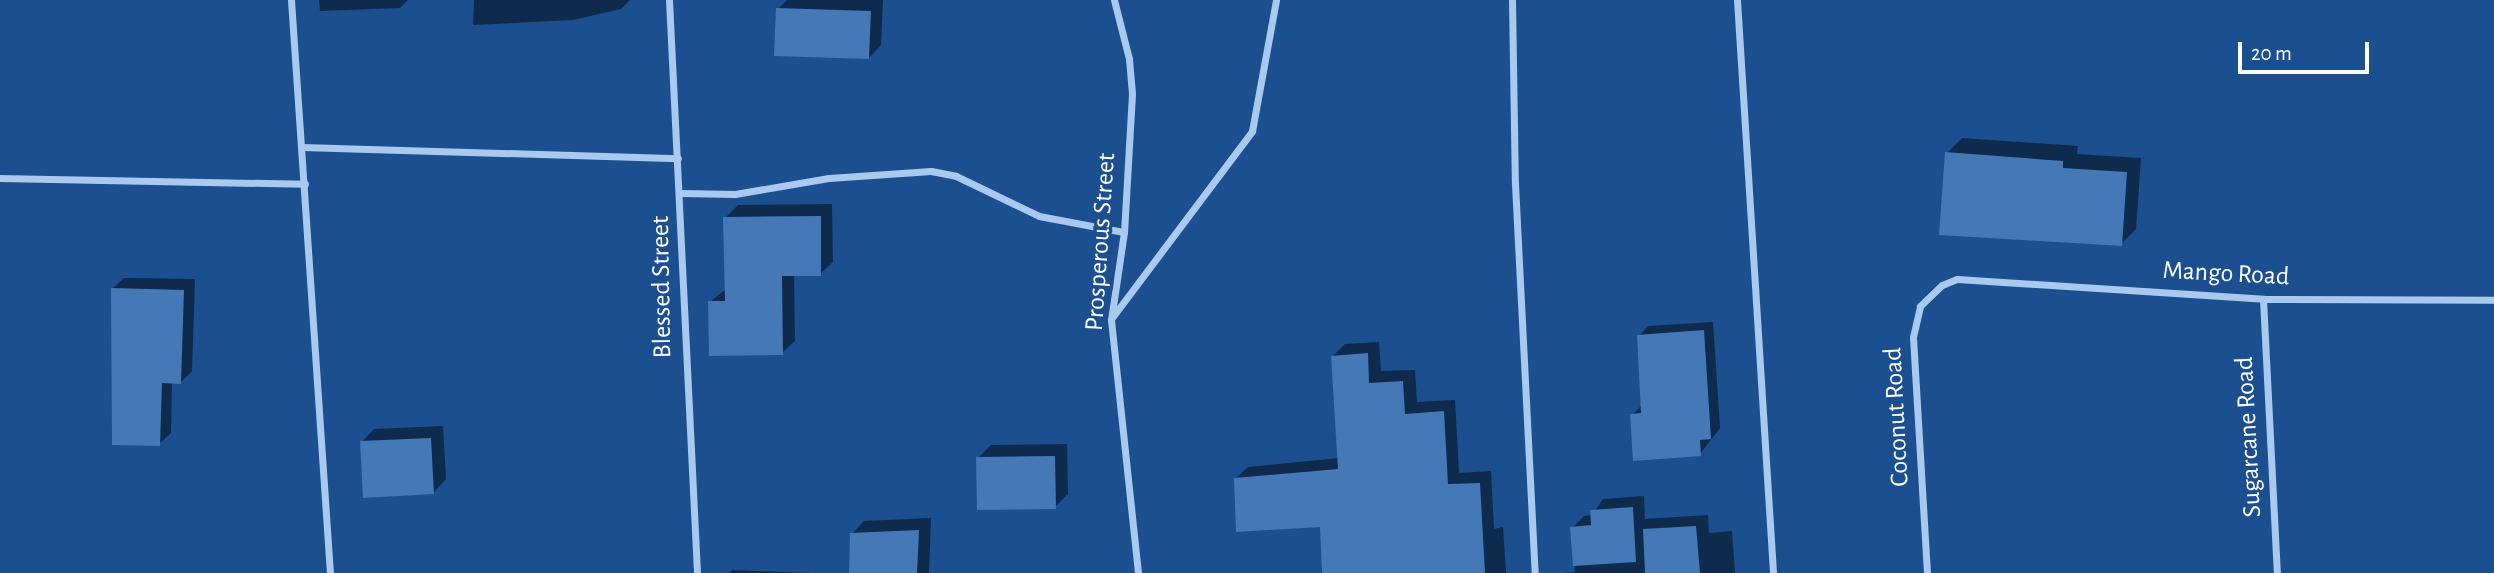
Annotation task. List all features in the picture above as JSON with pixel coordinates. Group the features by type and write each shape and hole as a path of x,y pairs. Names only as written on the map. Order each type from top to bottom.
{"street":[{"path":"291,0 320,395 330,573"},
{"name":"Blessed Street","path":"669,0 681,193 682,324 697,573"},
{"name":"Prosperous Street","path":"1114,0 1129,59 1132,94 1124,232 1111,320 1138,573"},
{"path":"1111,320 1252,131 1276,0"},
{"path":"1512,0 1515,184 1535,573"},
{"path":"1737,0 1773,573"},
{"path":"302,146 678,158"},
{"path":"681,193 735,194 830,178 931,171 956,176 1039,216 1124,232"},
{"path":"0,178 305,184"},
{"name":"Mango Road","path":"1957,279 2263,299 2494,300"},
{"name":"Coconut Road","path":"1927,573 1914,329 1928,294 1957,279"},
{"name":"Sugarcane Road","path":"2263,299 2277,573"}],"building":[{"path":"776,8 871,11 869,59 774,56"},
{"path":"1945,152 2063,161 2063,168 2127,172 2122,246 1939,235"},
{"path":"821,216 821,276 782,276 783,355 709,356 708,301 725,301 723,217"},
{"path":"111,288 184,290 181,384 162,383 160,446 112,445"},
{"path":"1704,330 1711,439 1700,440 1701,456 1633,461 1630,414 1641,413 1637,335"},
{"path":"1368,353 1369,383 1403,381 1405,414 1444,411 1448,484 1480,483 1485,573 1322,573 1320,527 1236,532 1234,478 1338,469 1331,356"},
{"path":"431,438 434,494 363,498 360,441"},
{"path":"1055,456 1056,509 977,510 976,457"},
{"path":"1633,507 1636,562 1573,566 1570,527 1591,525 1590,510"},
{"path":"1696,526 1700,573 1645,573 1643,529"},
{"path":"919,530 917,573 849,573 850,533"}]}
